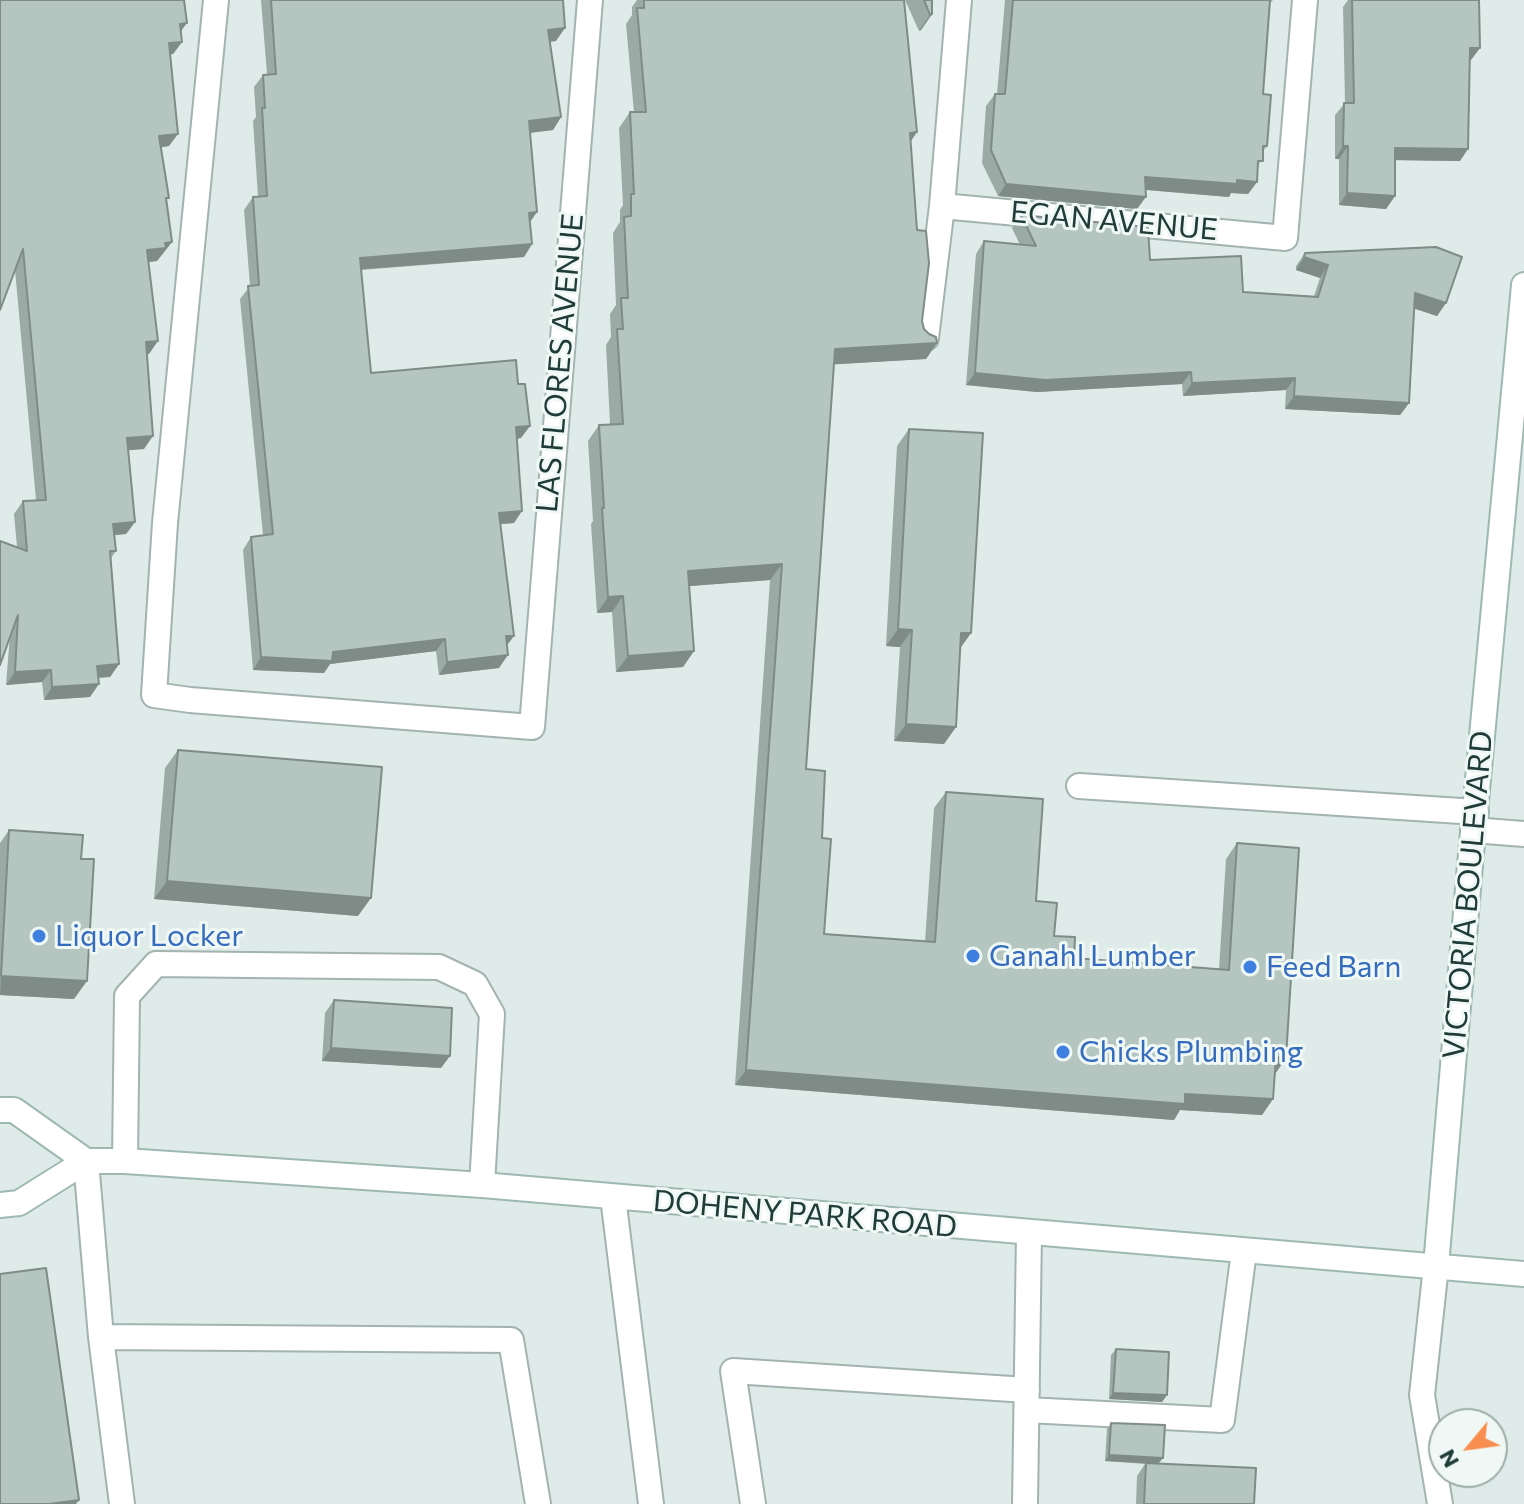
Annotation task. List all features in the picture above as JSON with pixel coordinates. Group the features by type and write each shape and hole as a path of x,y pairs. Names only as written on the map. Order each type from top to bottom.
{"main road":[{"name":"LAS FLORES AVENUE","path":"216,0 165,523 154,695 532,727 590,0"},
{"path":"926,338 942,206 959,0"},
{"name":"EGAN AVENUE","path":"942,206 1285,238 1305,0"},
{"name":"VICTORIA BOULEVARD","path":"1440,1504 1422,1395 1524,285"},
{"path":"1079,786 1475,821 1524,834"},
{"path":"125,1161 127,996 156,964 439,967 475,984 492,1014 482,1185"},
{"path":"0,1110 14,1110 86,1161 101,1337 122,1504"},
{"path":"0,1205 19,1203 86,1161"},
{"name":"DOHENY PARK ROAD","path":"86,1161 482,1185 1524,1274"},
{"path":"613,1197 651,1504"},
{"path":"1025,1504 1029,1232"},
{"path":"753,1504 733,1371 1222,1420 1244,1251"},
{"path":"101,1337 511,1340 538,1504"}],"building":[{"path":"0,0 184,0 187,23 180,24 182,42 169,43 178,134 159,136 172,242 165,243 166,248 147,250 158,341 146,342 153,436 127,438 135,522 113,524 116,551 110,551 119,664 97,666 99,684 52,687 51,670 15,672 18,615 0,665 0,541 27,551 23,501 46,500 23,249 0,310"},
{"path":"271,0 563,0 565,28 548,30 561,117 529,121 537,212 529,213 532,244 360,258 371,373 516,360 518,384 525,384 530,426 516,427 522,511 499,513 514,636 506,636 508,655 447,662 445,639 333,652 332,661 261,657 251,537 273,534 248,286 259,285 253,197 267,196 262,108 265,108 263,75 276,74"},
{"path":"644,0 904,0 917,132 910,133 917,230 926,231 929,263 922,321 924,329 936,337 937,343 835,349 806,769 825,771 822,838 831,839 824,934 935,942 946,792 1043,799 1036,901 1057,903 1054,936 1075,937 1074,958 1229,970 1237,843 1299,848 1286,1058 1276,1057 1273,1099 1185,1094 1185,1104 746,1070 782,564 688,571 694,651 628,656 623,596 608,597 599,425 623,424 617,329 623,329 621,298 628,298 624,217 631,216 631,194 634,194 630,112 646,112 637,8 644,8"},
{"path":"924,0 932,0 930,15"},
{"path":"1013,0 1270,0 1263,94 1271,95 1267,146 1263,146 1263,161 1258,161 1257,182 1237,180 1237,184 1145,177 1146,197 1006,184 991,150 995,94 1005,94"},
{"path":"1352,0 1479,0 1480,48 1470,48 1468,149 1395,148 1395,196 1347,193 1348,146 1343,146 1344,103 1354,103"},
{"path":"1021,215 1148,227 1150,260 1241,256 1243,292 1318,297 1328,265 1304,257 1305,253 1436,247 1462,257 1446,303 1415,293 1409,403 1294,396 1295,378 1192,383 1191,372 1045,380 975,373 984,241 1036,246"},
{"path":"909,429 983,433 971,633 961,633 956,727 906,724 912,630 898,629"},
{"path":"178,750 382,767 371,898 167,881"},
{"name":"Liquor Locker","path":"9,830 83,835 81,859 94,859 87,981 1,976"},
{"path":"334,1000 452,1008 450,1056 331,1048"},
{"path":"46,1268 79,1500 49,1504 0,1504 0,1274"},
{"path":"1116,1349 1169,1352 1167,1395 1113,1393"},
{"path":"1111,1423 1165,1425 1163,1458 1109,1455"},
{"path":"1146,1463 1256,1468 1254,1504 1144,1504"}],"place":[{"name":"Liquor Locker","path":"39,936"},
{"name":"Ganahl Lumber","path":"973,956"},
{"name":"Feed Barn","path":"1250,967"},
{"name":"Chicks Plumbing","path":"1063,1052"}]}
